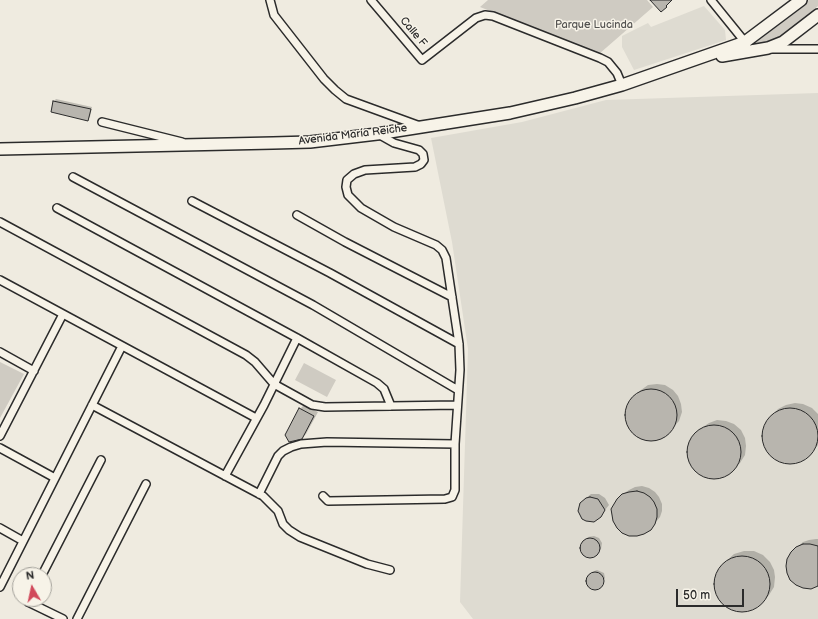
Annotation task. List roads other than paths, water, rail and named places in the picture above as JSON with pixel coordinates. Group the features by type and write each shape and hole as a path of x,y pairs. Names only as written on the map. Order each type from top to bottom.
{"main road":[{"name":"Avenida María Reiche","path":"0,149 310,142 377,134 510,113 575,98 622,85 745,42 801,0"},
{"name":"Avenida María Reiche","path":"698,59 768,48 788,39 818,15"}],"street":[{"path":"270,0 274,16 324,79 335,90 346,99 421,127"},
{"name":"Calle F","path":"371,0 422,60 476,18 493,16 608,62 617,73 622,85"},
{"path":"711,0 745,42"},
{"path":"768,48 818,49"},
{"path":"102,122 192,145"},
{"path":"323,496 328,501 445,499 452,497 455,490 455,444 460,370 459,344 446,258 442,250 436,245 394,227 361,208 348,195 346,187 347,180 354,174 365,170 415,167 421,164 424,160 423,154 419,150 394,143 377,134"},
{"path":"73,177 313,305 458,390"},
{"path":"192,201 330,273 459,344"},
{"path":"57,208 297,338 376,383 384,389 391,406"},
{"path":"297,215 345,242 452,297"},
{"path":"0,222 246,355 255,362 274,384 312,405 325,407 457,405"},
{"path":"0,280 256,418"},
{"path":"0,436 63,314"},
{"path":"225,476 297,338"},
{"path":"0,587 122,346"},
{"path":"0,352 34,371"},
{"path":"92,405 263,496 278,511 283,524 300,537 367,564 390,570"},
{"path":"259,494 278,456 283,451 301,444 327,442 455,444"},
{"path":"0,448 55,478"},
{"path":"46,567 101,460"},
{"path":"77,619 146,484"},
{"path":"0,528 23,541"},
{"path":"36,607 49,616 63,619"}],"park label":[{"name":"Parque Lucinda","path":"594,25"}]}
